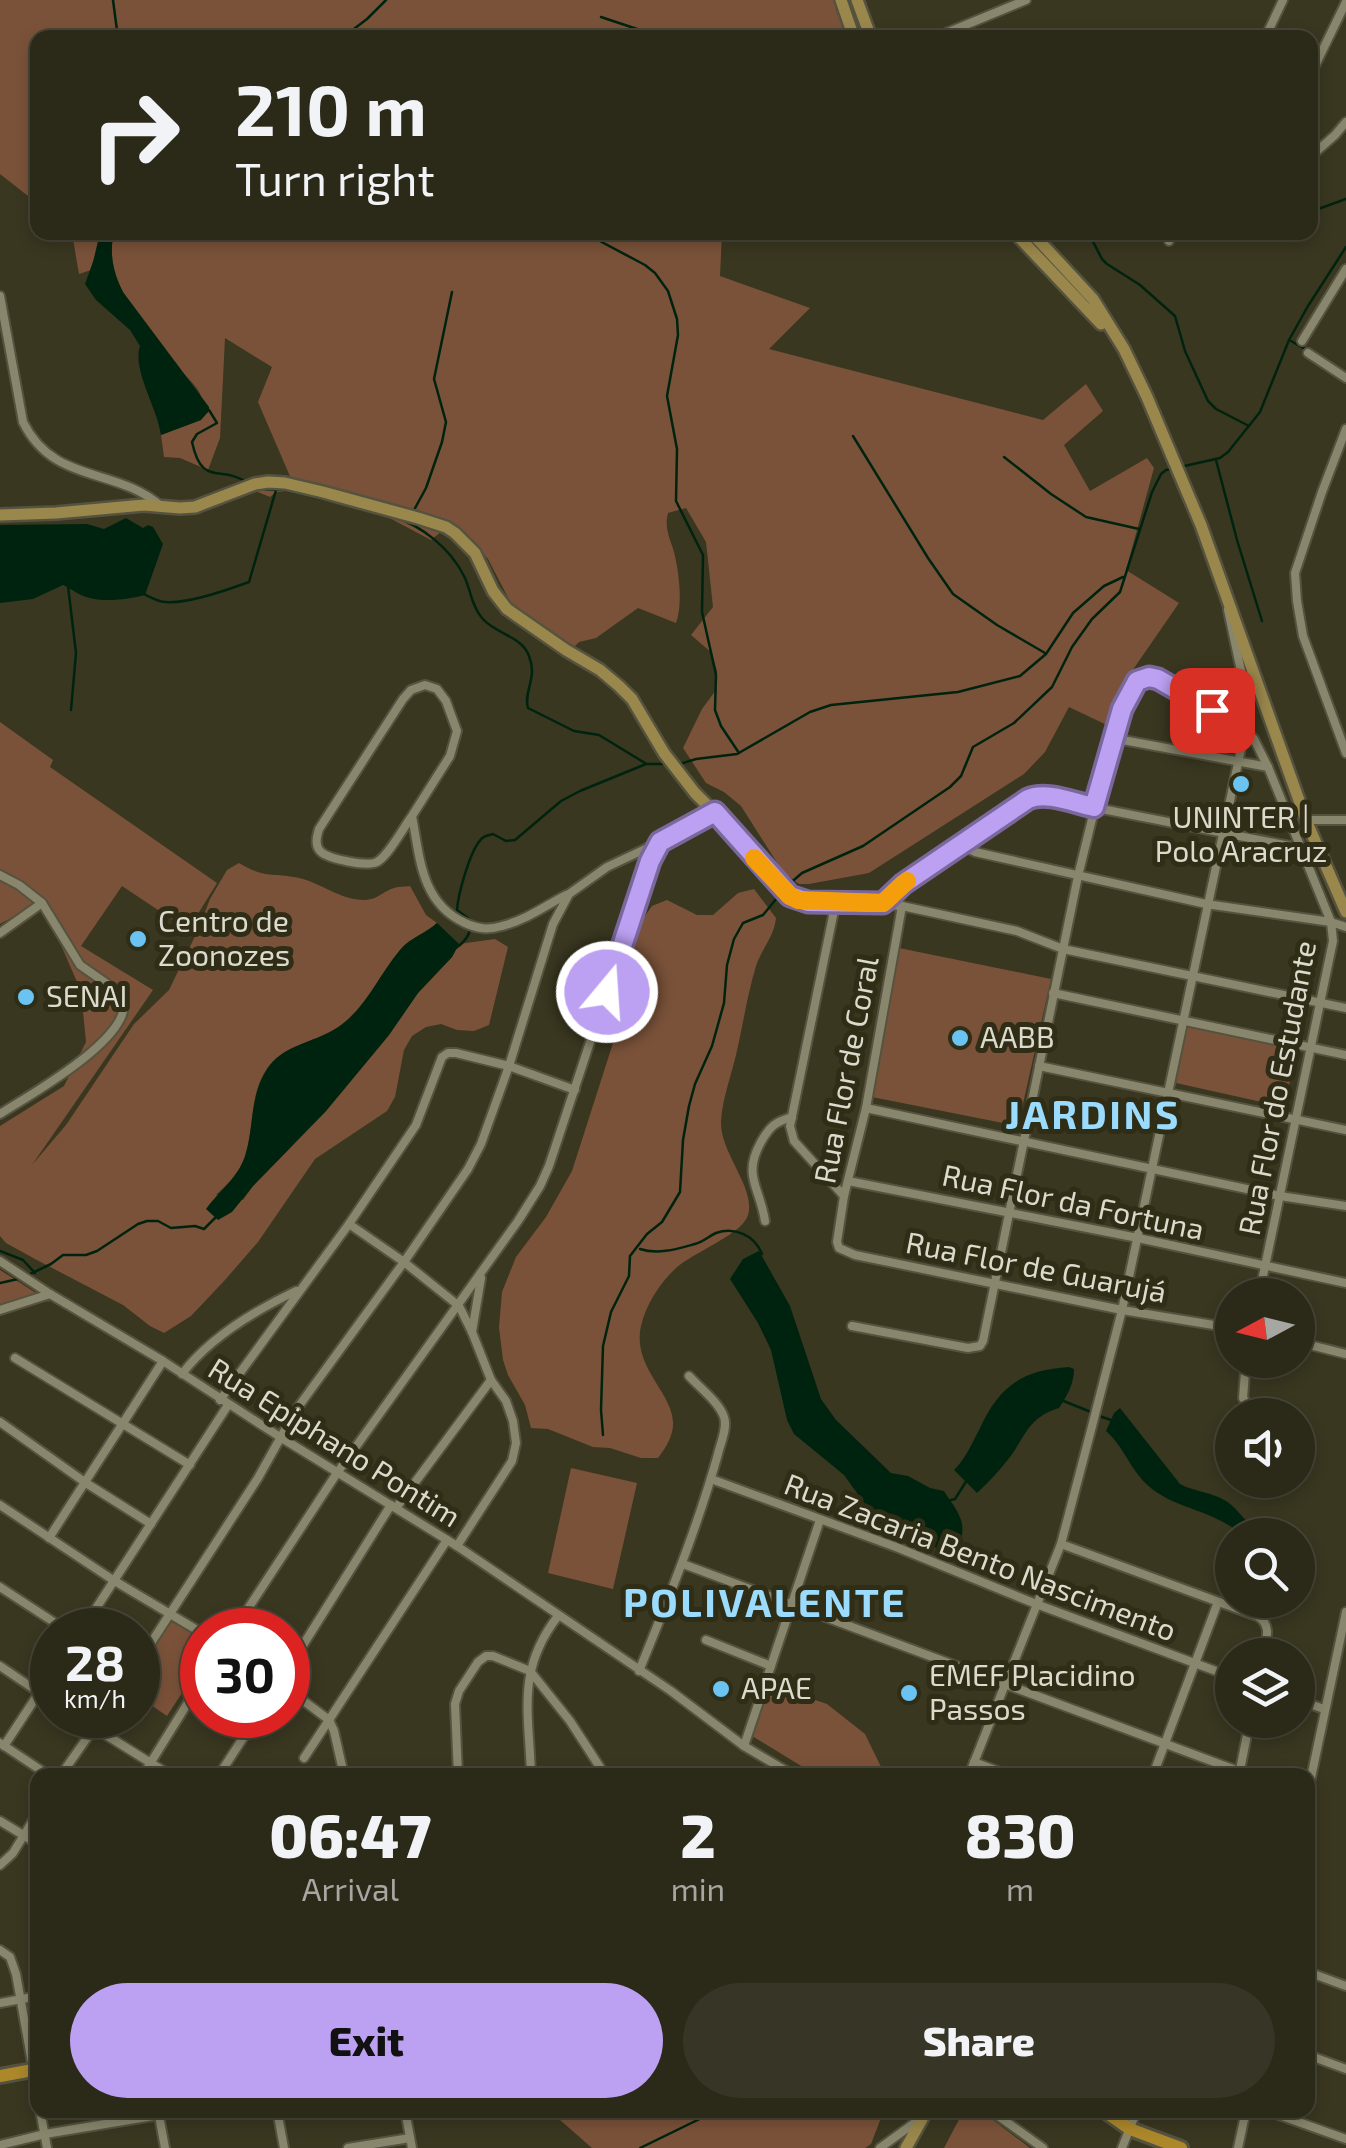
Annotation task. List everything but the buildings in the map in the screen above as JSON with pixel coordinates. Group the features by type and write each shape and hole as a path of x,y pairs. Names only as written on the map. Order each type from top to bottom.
{"main road":[{"path":"0,2076 30,2070"},
{"path":"1114,2118 1130,2129 1181,2148"}],"street":[{"path":"841,0 851,30"},
{"path":"858,0 868,30"},
{"path":"966,30 1026,0"},
{"path":"1269,30 1283,0"},
{"path":"1318,60 1346,2"},
{"path":"1318,150 1346,122"},
{"path":"1022,240 1124,349"},
{"path":"1039,240 1093,299 1124,349 1166,438 1306,820 1344,906 1331,922"},
{"path":"1302,341 1346,269"},
{"path":"0,296 22,422 29,434 42,449 68,466 130,486 162,506"},
{"path":"1308,353 1346,378"},
{"path":"1346,428 1295,573 1304,636 1346,752"},
{"path":"0,515 144,504 196,507 268,482 418,518 455,532 475,553 506,609 619,686 695,793 790,896 808,902 902,906 1017,932 1063,948 1346,1008"},
{"path":"972,1768 1061,1544 1138,1238 1245,730 1247,700 1230,626 1229,604"},
{"name":"Rua Flor do Estudante","path":"1112,738 1137,681 1149,677 1245,730 1268,767 1331,922 1333,941 1263,1278"},
{"path":"412,816 376,862 355,862 322,853 318,847 317,834 404,699 412,690 425,685 446,700 457,731 450,756 412,816 428,888 438,906 476,929 504,926 531,916 606,867 715,812"},
{"path":"852,1326 968,1348 980,1346 985,1337 1053,993 1112,738 1268,767"},
{"path":"883,903 903,884 1036,796 1300,848"},
{"path":"1306,820 1346,820"},
{"path":"248,1608 337,1473 540,1186 650,861 660,842"},
{"path":"962,846 1206,904 1346,927"},
{"path":"0,875 20,884 42,903 80,965 124,996 123,1011 110,1036 95,1052 0,1114"},
{"path":"160,1629 258,1478 296,1410 404,1262 482,1144 553,924 569,894"},
{"path":"836,901 791,1132 794,1141 844,1196"},
{"path":"0,932 42,903"},
{"name":"Rua Flor de Coral","path":"837,1242 866,1108 902,906"},
{"path":"531,916 553,924"},
{"path":"1053,993 1346,1054"},
{"path":"96,1608 190,1464 273,1326 416,1125 442,1057 456,1053 509,1066 575,1090"},
{"path":"1040,1066 1346,1130"},
{"path":"866,1108 1280,1196 1346,1206"},
{"path":"765,1221 752,1161 769,1128 792,1117"},
{"name":"Rua Flor da Fortuna","path":"848,1180 1346,1283"},
{"path":"349,1224 458,1306 513,1421 516,1442 512,1461 457,1546"},
{"name":"Rua Flor de Guarujá","path":"837,1242 839,1248 855,1255 1215,1325"},
{"name":"Rua Epiphano Pontim","path":"0,1261 457,1546 781,1768"},
{"path":"472,1332 482,1272"},
{"path":"182,1374 205,1348 260,1310 300,1289"},
{"path":"0,1310 50,1294"},
{"path":"260,1310 270,1316 273,1326"},
{"path":"1315,1346 1346,1354"},
{"path":"14,1358 190,1464"},
{"path":"49,1538 163,1361"},
{"path":"639,1671 683,1564 723,1435 725,1418 689,1376"},
{"path":"310,1635 394,1507 491,1380"},
{"path":"0,1422 150,1524"},
{"name":"Rua Zacaria Bento Nascimento","path":"711,1480 896,1547 1215,1671"},
{"path":"0,1505 180,1619"},
{"path":"744,1746 820,1520"},
{"path":"304,1758 447,1540"},
{"path":"1061,1544 1215,1601"},
{"path":"683,1564 1226,1768"},
{"path":"0,1586 33,1608"},
{"path":"1156,1768 1215,1610"},
{"path":"1313,1768 1346,1612"},
{"path":"531,1768 530,1671 537,1646 558,1616"},
{"path":"706,1640 771,1666"},
{"path":"458,1768 454,1704 478,1662 486,1656 530,1671 601,1768"},
{"path":"0,1666 30,1686"},
{"path":"30,1705 2,1744 38,1768"},
{"path":"310,1706 329,1720 342,1768"},
{"path":"1315,1706 1324,1709"},
{"path":"148,1768 180,1716"},
{"path":"66,1768 88,1738"},
{"path":"111,1738 159,1768"},
{"path":"224,1768 243,1738"},
{"path":"1240,1768 1246,1738"},
{"path":"974,1762 990,1768"},
{"path":"0,1821 30,1839"},
{"path":"0,1865 13,1853 30,1825"},
{"path":"0,1950 13,1963 30,2046"},
{"path":"1315,1975 1346,1986"},
{"path":"0,2003 30,1998"},
{"path":"1315,2058 1346,2069"},
{"path":"42,2118 47,2148"},
{"path":"0,2145 132,2118"},
{"path":"160,2118 165,2148"},
{"path":"278,2118 284,2148"},
{"path":"406,2118 412,2148"},
{"path":"880,2148 919,2118"},
{"path":"906,2148 922,2118"},
{"path":"1001,2118 1043,2148"},
{"path":"1122,2148 1135,2118"},
{"path":"1238,2148 1244,2118"},
{"path":"1287,2118 1346,2139"},
{"path":"348,2148 410,2138"}],"shaded area":[{"path":"0,0 834,0 845,30 30,30 30,198 0,174"},
{"path":"73,240 98,240 91,270 79,274"},
{"path":"98,240 113,240 113,263 123,292 209,407 201,420 161,435 139,366 140,346 130,330 96,300 85,284"},
{"path":"113,240 722,240 720,276 810,308 769,349 1043,420 1086,384 1103,411 1064,445 1090,491 1147,458 1154,468 1126,570 1179,603 1121,687 1111,727 1069,707 1045,752 1024,774 869,873 799,884 783,872 741,806 706,783 683,748 716,690 717,671 712,653 691,635 713,607 706,542 686,508 668,513 667,518 679,578 676,623 638,608 596,638 579,642 572,649 512,605 488,559 466,533 448,526 431,540 382,514 293,491 276,492 270,497 248,488 292,481 258,402 272,367 225,338 220,438 208,470 180,458 164,457 161,435 201,420 201,396 130,304 114,269"},
{"path":"126,518 143,528 153,527 163,544 145,595 102,600 63,585 33,599 0,603 0,525 87,524 104,529"},
{"path":"0,722 53,760 50,767 217,883 188,930 122,886 81,946 153,990 32,1165 66,1125 134,1024 169,990 210,899 227,870 239,863 263,873 307,880 357,900 410,886 426,915 437,923 400,950 348,1019 273,1061 256,1093 249,1142 241,1166 216,1195 243,1200 326,1111 459,944 495,939 508,947 489,1025 474,1031 441,1024 412,1036 404,1050 395,1097 387,1111 315,1159 258,1242 191,1316 164,1333 123,1305 6,1243 0,1236 0,1126 64,1086 86,1042 81,991 50,920 36,901 0,924"},
{"path":"754,889 776,918 753,977 721,1122 726,1146 747,1193 748,1215 737,1229 670,1274 650,1302 641,1326 643,1357 670,1407 670,1439 658,1458 641,1458 593,1447 548,1429 531,1428 525,1405 503,1360 499,1327 502,1292 516,1257 546,1217 572,1171 621,1018 642,920 652,906 667,900 697,915 713,915 738,893"},
{"path":"437,923 459,944 452,957 418,993 326,1111 232,1212 218,1220 206,1209 243,1161 257,1091 266,1071 280,1055 347,1020 400,950"},
{"name":"AABB","path":"899,948 1051,979 1018,1126 872,1097"},
{"path":"1186,1027 1296,1048 1285,1107 1176,1083"},
{"path":"759,1251 790,1306 821,1399 836,1420 891,1473 944,1491 962,1526 956,1551 889,1532 844,1475 794,1434 787,1420 771,1350 730,1279 743,1259"},
{"path":"0,1270 50,1302 27,1297 0,1309"},
{"path":"1074,1369 1073,1380 1059,1408 1041,1416 1029,1428 1006,1462 977,1493 954,1470 995,1402 1025,1377"},
{"path":"1120,1408 1180,1484 1229,1503 1243,1518 1215,1519 1157,1493 1106,1431"},
{"path":"571,1468 637,1483 613,1589 548,1573"},
{"path":"170,1621 180,1627 180,1696 167,1716 160,1711 160,1636"},
{"path":"771,1685 827,1704 865,1734 882,1768 805,1768 752,1736"},
{"path":"881,2118 871,2144 865,2148 592,2148 560,2120"},
{"path":"960,2118 991,2118 1030,2148 944,2148"}],"waterway":[{"path":"113,0 117,30"},
{"path":"353,30 386,0"},
{"path":"601,17 640,30"},
{"path":"1318,209 1346,199"},
{"path":"598,240 655,273 668,291 677,319 678,335 667,396 677,449 676,501 703,555 702,612 716,675 715,710 739,753"},
{"path":"1092,240 1107,264 1140,285 1175,316 1185,351 1208,401 1249,426"},
{"path":"1180,467 1220,458 1260,412 1289,340 1346,247"},
{"path":"414,510 426,488 446,422 434,379 452,292"},
{"path":"1291,341 1305,349"},
{"path":"209,410 217,423 197,434 192,442 196,456 207,470 248,483"},
{"path":"853,436 953,594 1045,653"},
{"path":"1004,457 1086,517 1139,529"},
{"path":"1216,460 1262,621"},
{"path":"787,886 802,873 863,846 950,787 961,776 973,747 1014,723 1052,687 1072,647 1092,619 1120,592 1152,492 1161,474 1173,469"},
{"path":"253,489 285,490 357,507"},
{"path":"142,593 175,602 249,582 276,490"},
{"path":"394,517 425,532 443,547 464,576 482,618 526,649 532,671 528,708 574,731 599,735 645,763"},
{"path":"680,764 737,754 810,712 831,705 958,692 1020,676 1046,654 1073,613 1104,586 1123,577"},
{"path":"68,586 76,653 71,710"},
{"path":"456,948 466,939 470,928 469,919 457,910 462,885 471,857 483,838 493,834 506,841 515,840 561,801 580,791 646,764 667,764"},
{"path":"603,1435 603,1346 611,1312 629,1276 630,1256 662,1222 680,1192 689,1106 724,1003 734,939 743,923 763,915 782,892"},
{"path":"26,1276 63,1255 97,1251 147,1221 158,1221 171,1228 204,1229 217,1216"},
{"path":"640,1249 674,1249 730,1231 749,1238 762,1254"},
{"path":"0,1251 23,1260 35,1273"},
{"path":"0,1283 18,1279"},
{"path":"1061,1400 1091,1412"},
{"path":"1099,1416 1111,1420"},
{"path":"951,1500 967,1480"},
{"path":"640,2148 702,2118"}],"slow traffic":[{"path":"754,858 790,896 808,902 883,903 907,881"}],"place":[{"name":"UNINTER | Polo Aracruz","path":"1241,784"},
{"name":"Centro de Zoonozes","path":"138,939"},
{"name":"SENAI","path":"26,997"},
{"name":"AABB","path":"960,1038"},
{"name":"APAE","path":"721,1689"},
{"name":"EMEF Placidino Passos","path":"909,1693"}],"district":[{"name":"JARDINS","path":"1093,1115"},
{"name":"POLIVALENTE","path":"765,1603"}],"route":[{"path":"607,992 650,861 660,842 715,812 790,896 808,902 883,903 903,884 1028,799 1044,796 1094,807 1122,709 1142,678 1158,679 1212,710"}]}
